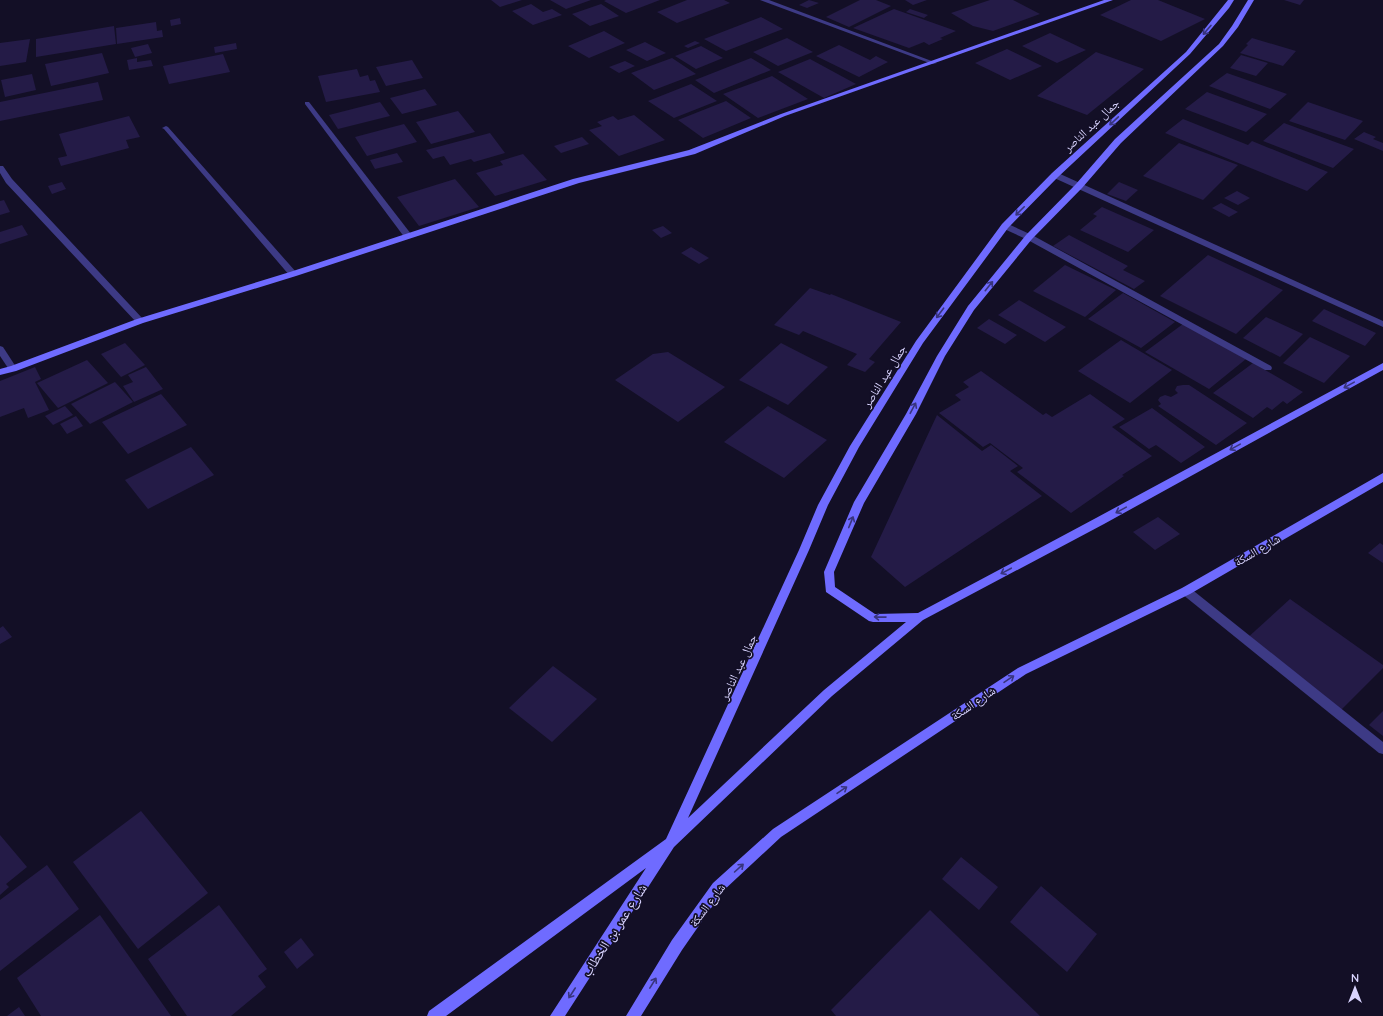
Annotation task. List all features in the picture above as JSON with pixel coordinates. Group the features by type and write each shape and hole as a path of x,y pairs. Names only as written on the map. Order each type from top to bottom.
{"street":[{"path":"763,0 934,63"},
{"path":"0,372 13,369 140,321 293,274 576,181 692,152 783,115 1110,0"},
{"name":"جمال عبد الناصر","path":"670,843 801,558 826,498 855,446 920,341 1005,226 1055,175 1188,53 1227,7 1231,0"},
{"path":"919,617 873,618 830,589 829,572 859,502 911,414 941,356 971,308 1029,237 1079,186 1118,141 1221,44 1235,27 1251,0"},
{"path":"307,103 408,236"},
{"path":"166,128 293,274"},
{"path":"0,168 9,181 140,321"},
{"path":"1055,175 1383,324"},
{"path":"1005,226 1029,237 1268,368"},
{"path":"0,349 13,369"},
{"path":"434,1016 670,843 828,693 919,617 1100,521 1383,366"},
{"name":"شارع السكة","path":"633,1016 678,945 718,887 777,833 1022,671 1186,591 1383,476"},
{"path":"1186,591 1383,749"},
{"name":"شارع عمر بن الخطاب","path":"557,1016 670,843"}],"building":[{"path":"491,0 522,0 500,7"},
{"path":"550,0 591,0 566,9"},
{"path":"660,0 626,13 604,1"},
{"path":"687,0 724,0 730,3 677,23 657,12"},
{"path":"809,0 819,3 807,8 799,5"},
{"path":"860,0 876,0 891,6 849,27 826,17"},
{"path":"905,0 927,0 913,5"},
{"path":"990,0 1013,0 1040,14 993,31 973,26 951,13"},
{"path":"1131,0 1158,0 1205,19 1161,41 1100,15"},
{"path":"1284,0 1304,0 1300,5"},
{"path":"531,4 543,12 552,9 562,15 533,25 512,11"},
{"path":"601,4 619,16 590,26 572,14"},
{"path":"894,9 956,31 929,45 924,42 909,48 853,28"},
{"path":"910,9 928,15 924,18 906,12"},
{"path":"761,17 783,29 726,51 704,39"},
{"path":"180,18 181,24 171,26 170,20"},
{"path":"156,22 157,31 162,30 163,37 117,44 116,28"},
{"path":"114,26 116,44 36,57 36,39"},
{"path":"604,31 625,43 589,58 568,46"},
{"path":"1050,33 1086,50 1057,63 1022,46"},
{"path":"787,38 813,52 778,66 753,52"},
{"path":"1252,38 1296,51 1283,66 1240,53 1248,45 1246,44"},
{"path":"30,39 26,62 0,66 0,43"},
{"path":"695,41 700,43 688,48 684,46"},
{"path":"645,42 666,53 647,61 626,50"},
{"path":"236,43 237,49 215,53 214,47"},
{"path":"148,44 152,53 135,57 131,48"},
{"path":"839,45 870,60 876,56 888,62 859,77 816,56"},
{"path":"701,46 723,58 696,69 675,56"},
{"path":"1007,49 1042,66 1010,80 975,63"},
{"path":"1096,52 1144,69 1087,115 1037,96"},
{"path":"102,53 109,73 51,86 45,64"},
{"path":"223,54 230,72 169,84 163,66"},
{"path":"1241,55 1268,63 1256,76 1230,68"},
{"path":"137,58 137,62 151,60 153,66 129,70 127,60"},
{"path":"672,58 696,74 654,90 631,73"},
{"path":"751,58 771,70 714,93 695,80"},
{"path":"810,59 856,84 824,98 778,72"},
{"path":"412,60 423,78 386,86 376,67"},
{"path":"625,61 635,66 619,73 609,67"},
{"path":"357,69 360,77 368,75 370,81 375,80 380,92 326,102 318,76"},
{"path":"1227,73 1287,94 1270,109 1209,86"},
{"path":"32,74 36,90 5,97 1,80"},
{"path":"772,76 808,99 758,118 723,94"},
{"path":"98,82 103,100 0,121 0,102"},
{"path":"691,84 717,101 674,118 648,101"},
{"path":"425,89 437,105 402,114 390,98"},
{"path":"1207,92 1267,114 1246,132 1185,109"},
{"path":"726,101 751,118 703,138 678,120"},
{"path":"380,102 390,116 338,129 329,115"},
{"path":"1308,102 1363,121 1345,140 1289,121"},
{"path":"458,111 475,132 431,144 416,122"},
{"path":"634,115 665,140 619,156 589,130 602,126 597,122 613,116 618,120"},
{"path":"129,116 140,137 126,140 129,148 61,166 58,158 67,156 59,134"},
{"path":"1183,119 1248,145 1252,141 1328,172 1307,191 1165,133"},
{"path":"1284,123 1354,149 1333,168 1263,141"},
{"path":"404,124 417,142 367,156 355,137"},
{"path":"1364,132 1376,137 1373,139 1383,143 1383,151 1354,139"},
{"path":"490,133 505,153 474,162 471,159 450,165 444,156 433,159 426,150"},
{"path":"582,137 589,144 561,153 554,146"},
{"path":"1179,143 1238,165 1203,200 1143,176"},
{"path":"397,153 403,162 375,169 370,160"},
{"path":"523,154 547,180 495,196 476,173 503,165 500,161"},
{"path":"455,179 479,207 419,226 397,197"},
{"path":"62,182 66,189 52,194 48,186"},
{"path":"1119,182 1138,190 1126,201 1107,194"},
{"path":"1237,191 1250,198 1238,205 1224,198"},
{"path":"4,200 10,212 0,215 0,201"},
{"path":"1221,203 1238,212 1229,217 1212,208"},
{"path":"1102,207 1154,230 1128,252 1080,230 1097,216 1093,214"},
{"path":"22,225 28,235 0,244 0,232"},
{"path":"663,226 672,233 661,238 652,230"},
{"path":"1069,235 1128,266 1123,270 1145,281 1134,289 1053,246"},
{"path":"691,247 709,258 699,264 681,253"},
{"path":"1208,255 1283,290 1236,334 1160,296"},
{"path":"1065,265 1116,290 1085,317 1033,291"},
{"path":"810,288 830,295 831,294 901,322 869,359 875,362 865,372 847,365 857,354 803,331 799,335 774,325"},
{"path":"1123,293 1175,322 1141,348 1088,319"},
{"path":"1019,300 1066,327 1045,342 998,315"},
{"path":"1324,309 1376,333 1365,346 1312,321"},
{"path":"1266,317 1303,334 1280,357 1243,338"},
{"path":"989,319 1017,335 1005,344 977,328"},
{"path":"1183,324 1246,359 1209,389 1145,352"},
{"path":"1310,337 1350,356 1324,383 1283,363"},
{"path":"1121,340 1172,370 1130,403 1078,371"},
{"path":"125,343 145,365 121,377 101,354"},
{"path":"781,343 828,367 788,405 739,380"},
{"path":"668,352 725,387 678,422 615,380 653,354"},
{"path":"87,360 108,383 58,408 37,383"},
{"path":"1253,363 1303,392 1287,404 1283,401 1272,410 1267,407 1253,418 1213,393"},
{"path":"35,367 41,379 35,382 49,410 28,418 24,408 0,417 0,381"},
{"path":"146,367 163,389 134,402 123,386 133,382 128,375"},
{"path":"981,371 1043,415 1046,413 1052,417 1090,394 1125,419 1112,427 1152,456 1122,475 1124,476 1071,513 1017,472 1023,468 990,443 983,447 939,413 961,400 955,395 969,387 963,382"},
{"path":"115,382 133,402 90,424 71,404"},
{"path":"1189,385 1247,423 1216,445 1158,406 1161,404 1158,400 1160,397 1165,395 1171,397 1178,393 1175,390 1177,386"},
{"path":"161,394 187,425 128,454 102,422"},
{"path":"65,406 73,415 53,425 45,416"},
{"path":"768,406 827,440 784,478 724,442"},
{"path":"1152,408 1205,447 1181,463 1156,445 1149,449 1119,427"},
{"path":"937,415 982,451 991,445 1018,466 1010,471 1042,496 905,587 871,557"},
{"path":"76,416 83,426 67,434 60,424"},
{"path":"191,447 214,475 148,509 125,480"},
{"path":"1158,517 1180,534 1155,550 1133,532"},
{"path":"1380,543 1383,545 1383,563 1368,553"},
{"path":"1290,599 1383,665 1383,668 1340,711 1245,640"},
{"path":"3,626 12,637 0,644 0,628"},
{"path":"553,666 597,699 552,742 509,708"},
{"path":"1383,711 1383,736 1369,725"},
{"path":"141,811 208,893 138,949 73,862"},
{"path":"0,835 27,867 6,884 9,887 0,895"},
{"path":"961,857 998,887 979,910 942,879"},
{"path":"47,865 79,909 0,971 0,900"},
{"path":"1041,886 1097,934 1067,972 1010,922"},
{"path":"219,905 267,969 258,976 266,987 231,1016 187,1016 148,959"},
{"path":"930,910 1040,1016 836,1016 831,1010"},
{"path":"100,915 171,1016 41,1016 17,978"},
{"path":"301,938 314,955 297,969 284,952"},
{"path":"19,1007 25,1016 7,1016"}]}
